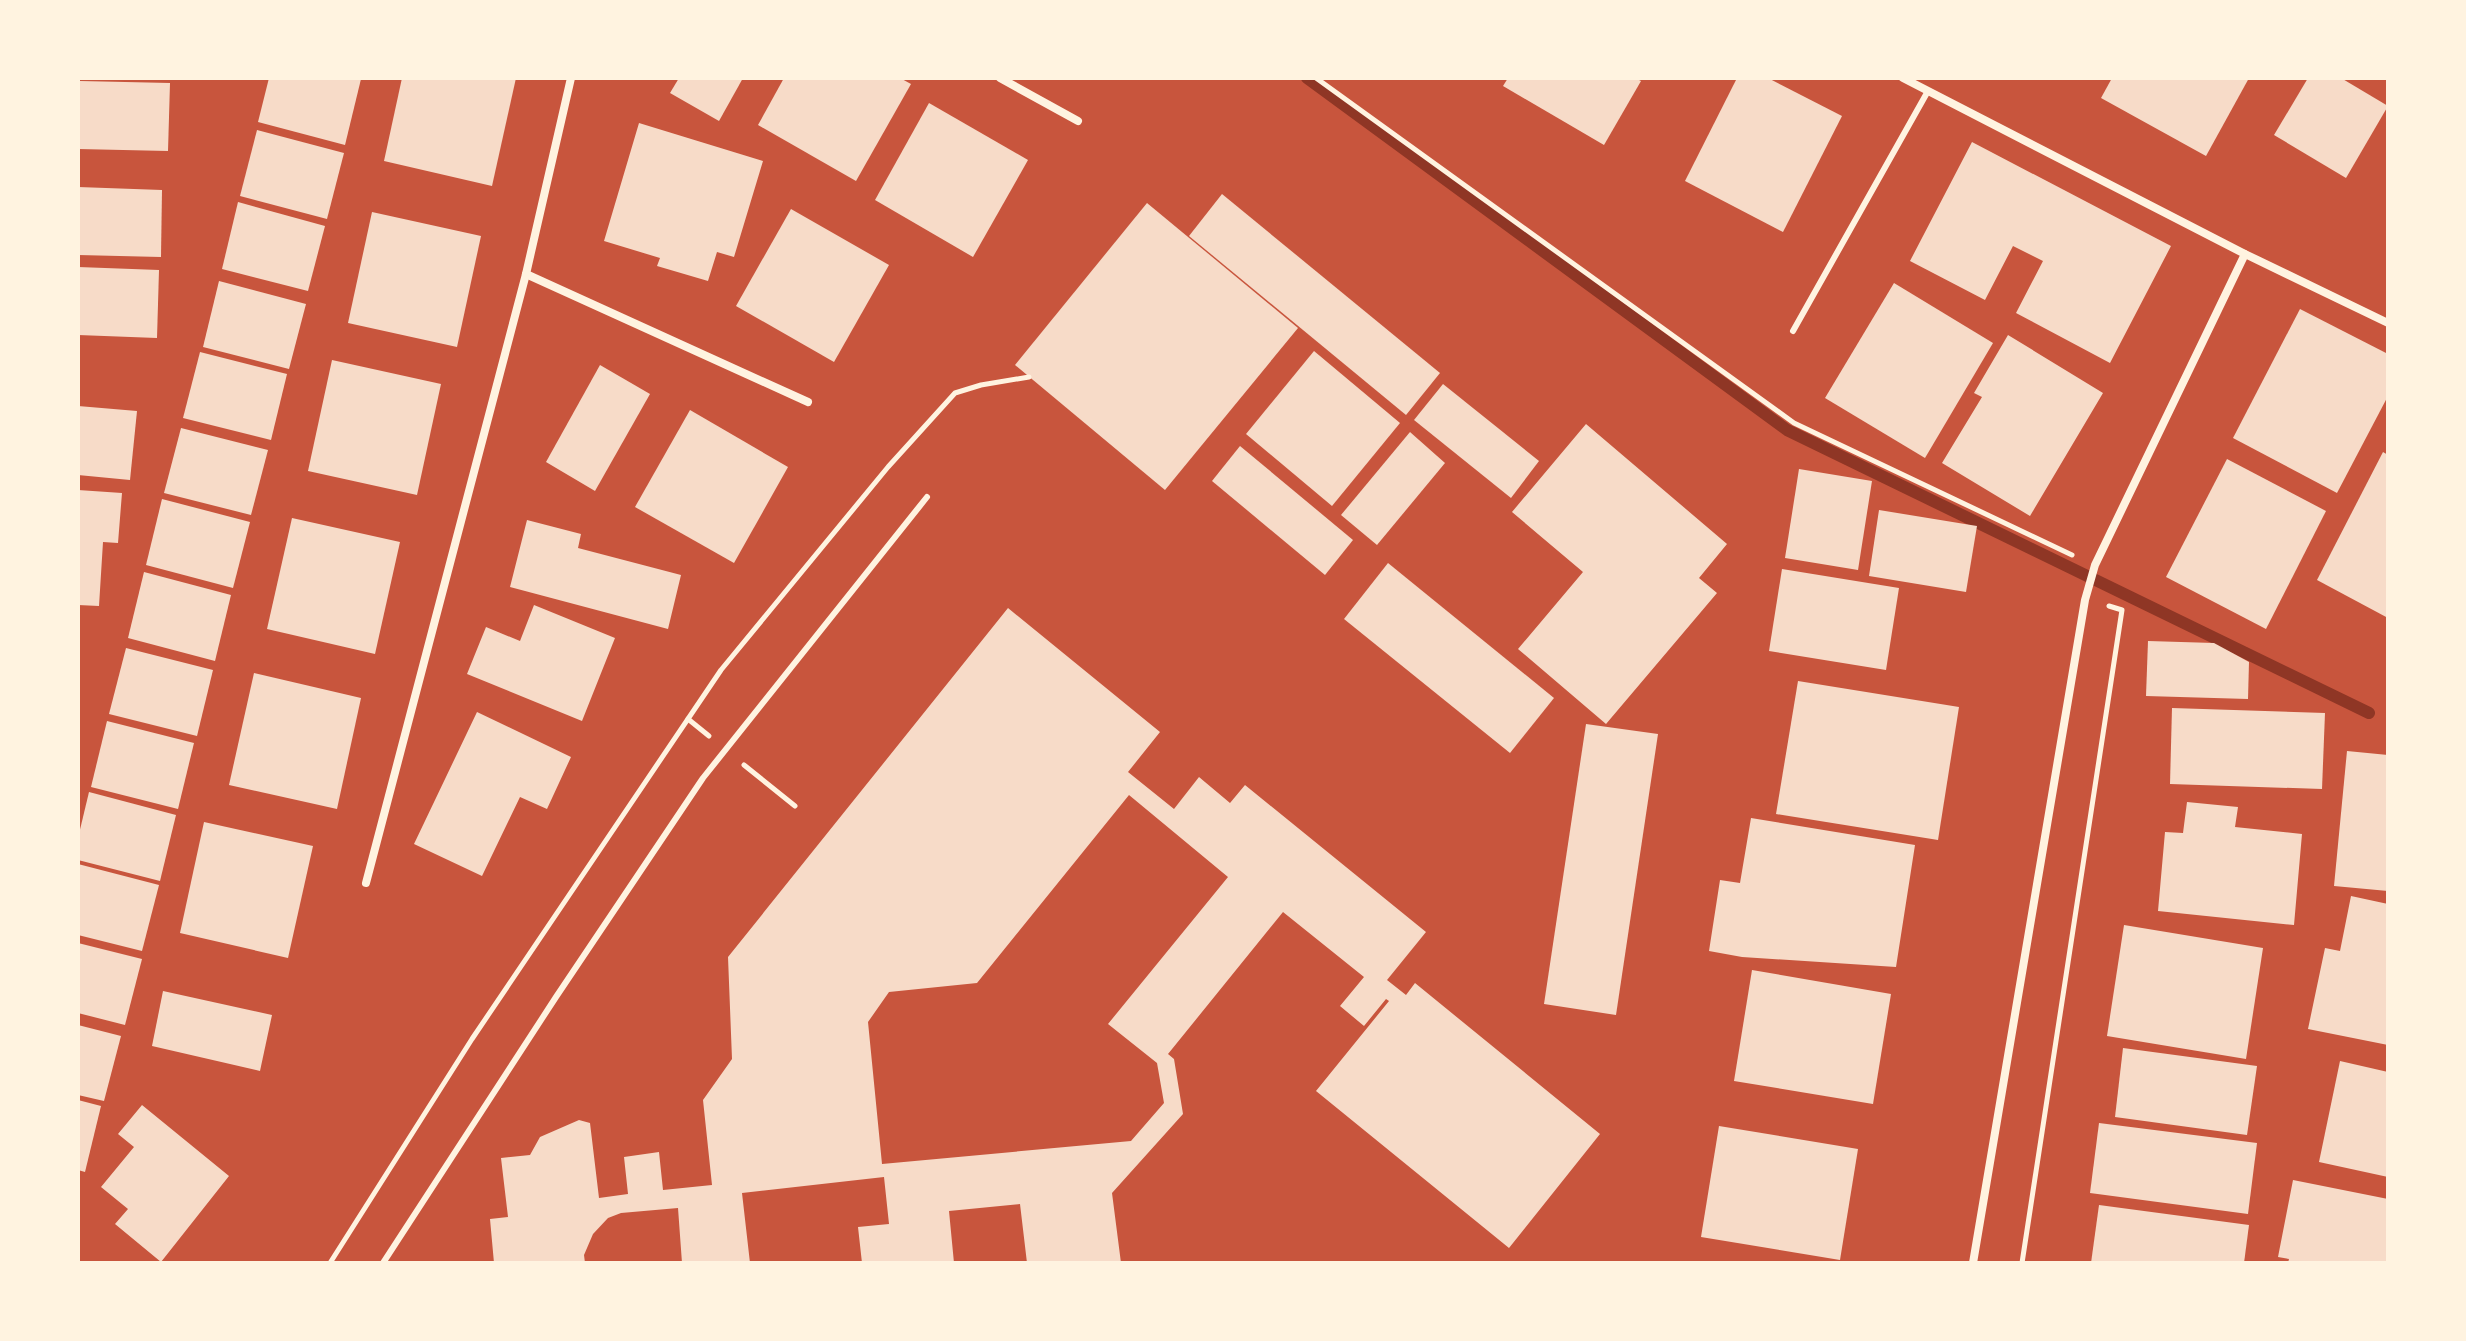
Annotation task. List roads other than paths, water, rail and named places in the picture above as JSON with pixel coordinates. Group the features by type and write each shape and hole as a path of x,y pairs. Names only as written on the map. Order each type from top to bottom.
{"street":[{"path":"366,883 526,274 571,78"},
{"path":"1000,78 1078,121"},
{"path":"1903,78 2245,254 2388,323"},
{"path":"1973,1263 2085,600 2106,540 2245,254"},
{"path":"526,274 808,402"}],"lane":[{"path":"1793,331 1928,91"},
{"path":"383,1263 703,778 927,497"}],"waterway":[{"path":"1307,78 1787,430 2369,713"}]}
